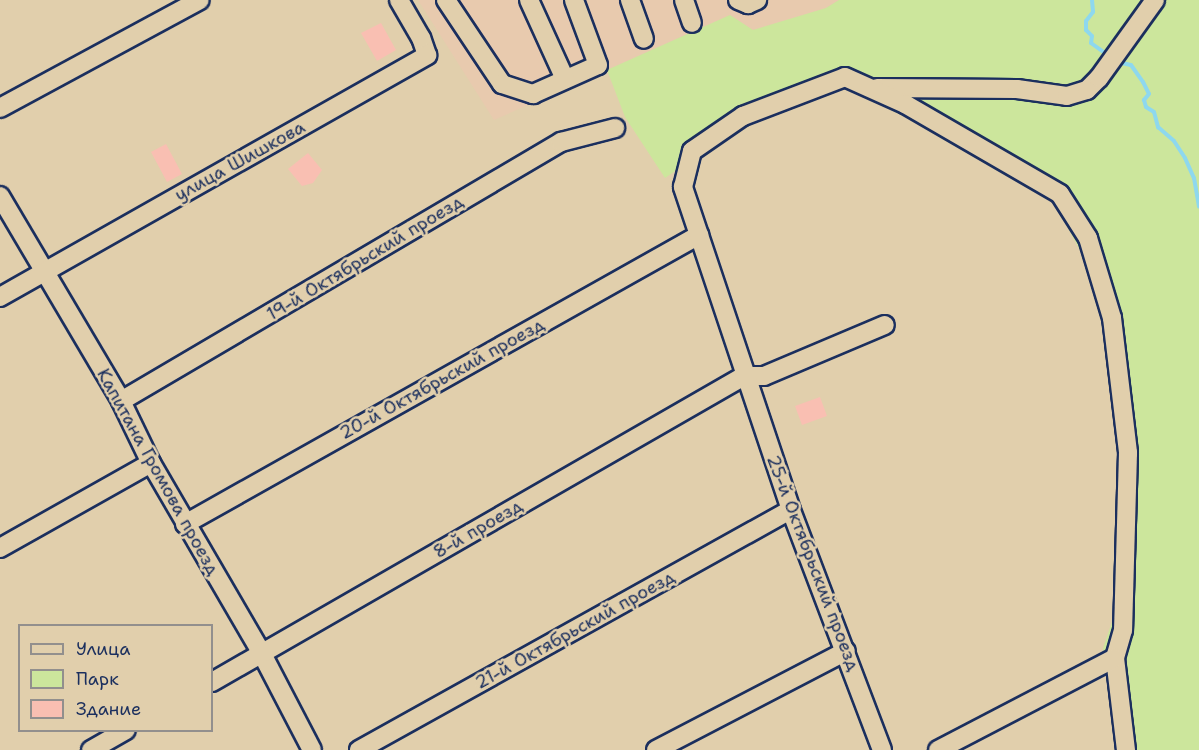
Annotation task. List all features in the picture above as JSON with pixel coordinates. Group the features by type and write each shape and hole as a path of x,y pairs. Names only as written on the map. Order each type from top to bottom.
{"street":[{"path":"0,108 200,0"},
{"name":"улица Шишкова","path":"0,297 427,55 421,38 399,0"},
{"path":"446,0 502,84 533,94 598,64 574,0"},
{"path":"529,0 565,79"},
{"path":"630,0 645,39"},
{"path":"684,0 692,24"},
{"path":"738,0 748,4 757,0"},
{"path":"869,87 1017,89 1067,96 1087,90 1099,78 1155,0"},
{"name":"25-й Октябрьский проезд","path":"869,87 845,77 743,116 692,151 682,187 791,510 882,750"},
{"path":"869,87 905,104 1060,195 1088,238 1112,318 1128,453 1123,630 1115,658 1126,750"},
{"name":"19-й Октябрьский проезд","path":"121,401 561,142 615,128"},
{"name":"Капитана Громова проезд","path":"0,196 121,401 151,463 262,654 312,750"},
{"name":"20-й Октябрьский проезд","path":"185,524 699,235"},
{"path":"744,376 764,376 885,325"},
{"name":"8-й проезд","path":"213,681 744,376"},
{"path":"0,548 151,463"},
{"name":"21-й Октябрьский проезд","path":"359,750 791,510"},
{"path":"656,750 846,651"},
{"path":"938,750 1115,658"},
{"path":"91,750 122,732"}],"shaded area":[{"path":"418,0 839,0 826,8 753,30 730,15 494,120"}],"green space":[{"path":"839,0 1199,0 1199,750 1118,750 1103,648 1113,619 1118,458 1103,317 1083,256 1054,202 941,135 843,86 747,122 665,178 625,117 607,70 730,15 753,30 826,8"}],"building":[{"path":"381,23 396,50 377,61 361,33"},
{"path":"166,144 182,174 167,182 151,152"},
{"path":"308,153 322,170 313,183 302,186 288,169"},
{"path":"820,397 827,416 802,425 795,406"}],"waterway":[{"path":"1092,0 1093,12 1086,21 1086,30 1092,36 1091,43 1105,53"},
{"path":"1122,63 1131,65 1143,82 1149,94 1144,100 1146,107 1154,112 1158,127 1174,141 1185,158 1194,178 1199,207"}]}
